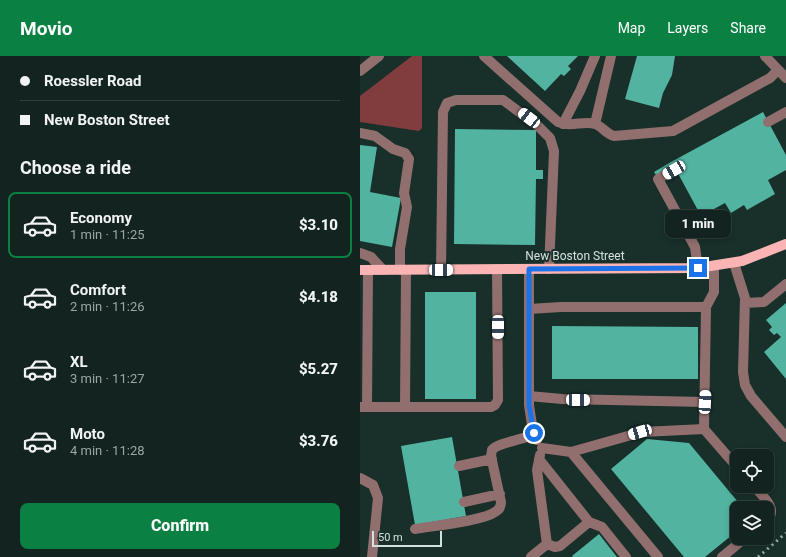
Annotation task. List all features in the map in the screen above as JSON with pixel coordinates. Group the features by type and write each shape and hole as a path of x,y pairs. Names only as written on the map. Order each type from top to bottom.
{"main road":[{"name":"New Boston Street","path":"364,270 698,268 734,263 764,254 786,244"}],"street":[{"path":"360,71 380,56"},
{"path":"484,56 556,120 563,124 595,124 614,136 670,131 770,77 778,70"},
{"path":"563,124 580,91 595,56"},
{"path":"595,124 611,56"},
{"path":"771,58 778,70 786,78"},
{"path":"441,270 443,110 447,103 456,100 503,100 537,125 552,141 554,151 549,269"},
{"path":"768,122 786,112"},
{"path":"360,132 379,138 393,149 405,153 409,159 404,193 407,208 400,248 403,270 405,407"},
{"path":"674,170 658,179 695,247 698,268"},
{"path":"360,253 371,257 383,270"},
{"path":"734,263 745,303 743,372 745,385 751,396 786,437"},
{"path":"714,266 714,292 706,307 704,429 730,459"},
{"path":"364,270 364,407 491,407 497,403 497,269"},
{"path":"529,269 530,414 535,434 542,448 537,472 547,544"},
{"path":"745,303 764,302 786,284"},
{"path":"529,309 561,307 706,307"},
{"path":"529,396 562,400 705,402"},
{"path":"542,448 571,452 642,432 704,429"},
{"path":"415,529 467,520 494,513 500,506 500,494 492,460 492,450 497,445 522,440 535,434"},
{"path":"571,452 658,557"},
{"path":"539,459 589,522 602,527 626,557"},
{"path":"459,466 492,460"},
{"path":"360,478 373,485 378,498 372,557"},
{"path":"760,493 766,501"},
{"path":"464,502 500,494"},
{"path":"547,544 555,547 560,546 589,522"},
{"path":"537,555 547,544"},
{"path":"722,557 737,545"}],"shaded area":[{"path":"412,56 422,56 422,128 419,131 360,122 360,96"}],"building":[{"path":"507,56 578,56 568,66 571,69 564,76 561,74 545,91"},
{"path":"637,56 675,56 672,75 663,93 659,108 625,99"},
{"path":"763,112 786,155 786,170 768,180 775,194 747,210 744,205 731,213 725,203 701,216 674,166 656,175 654,172 671,162"},
{"path":"455,129 536,130 536,170 543,170 543,179 536,179 535,245 454,244"},
{"path":"360,145 377,147 370,192 401,198 392,247 360,241"},
{"path":"425,292 476,292 476,399 425,399"},
{"path":"786,303 786,379 764,352 781,337 777,333 774,335 769,330 772,327 766,320"},
{"path":"552,326 698,327 698,379 552,379"},
{"path":"452,437 466,516 415,525 401,446"},
{"path":"647,439 689,443 737,501 730,501 730,537 705,557 684,557 611,469"},
{"path":"599,534 617,557 572,556"}],"railway":[{"path":"758,557 786,533"}],"route":[{"path":"534,433 529,405 529,269 698,268"}]}
